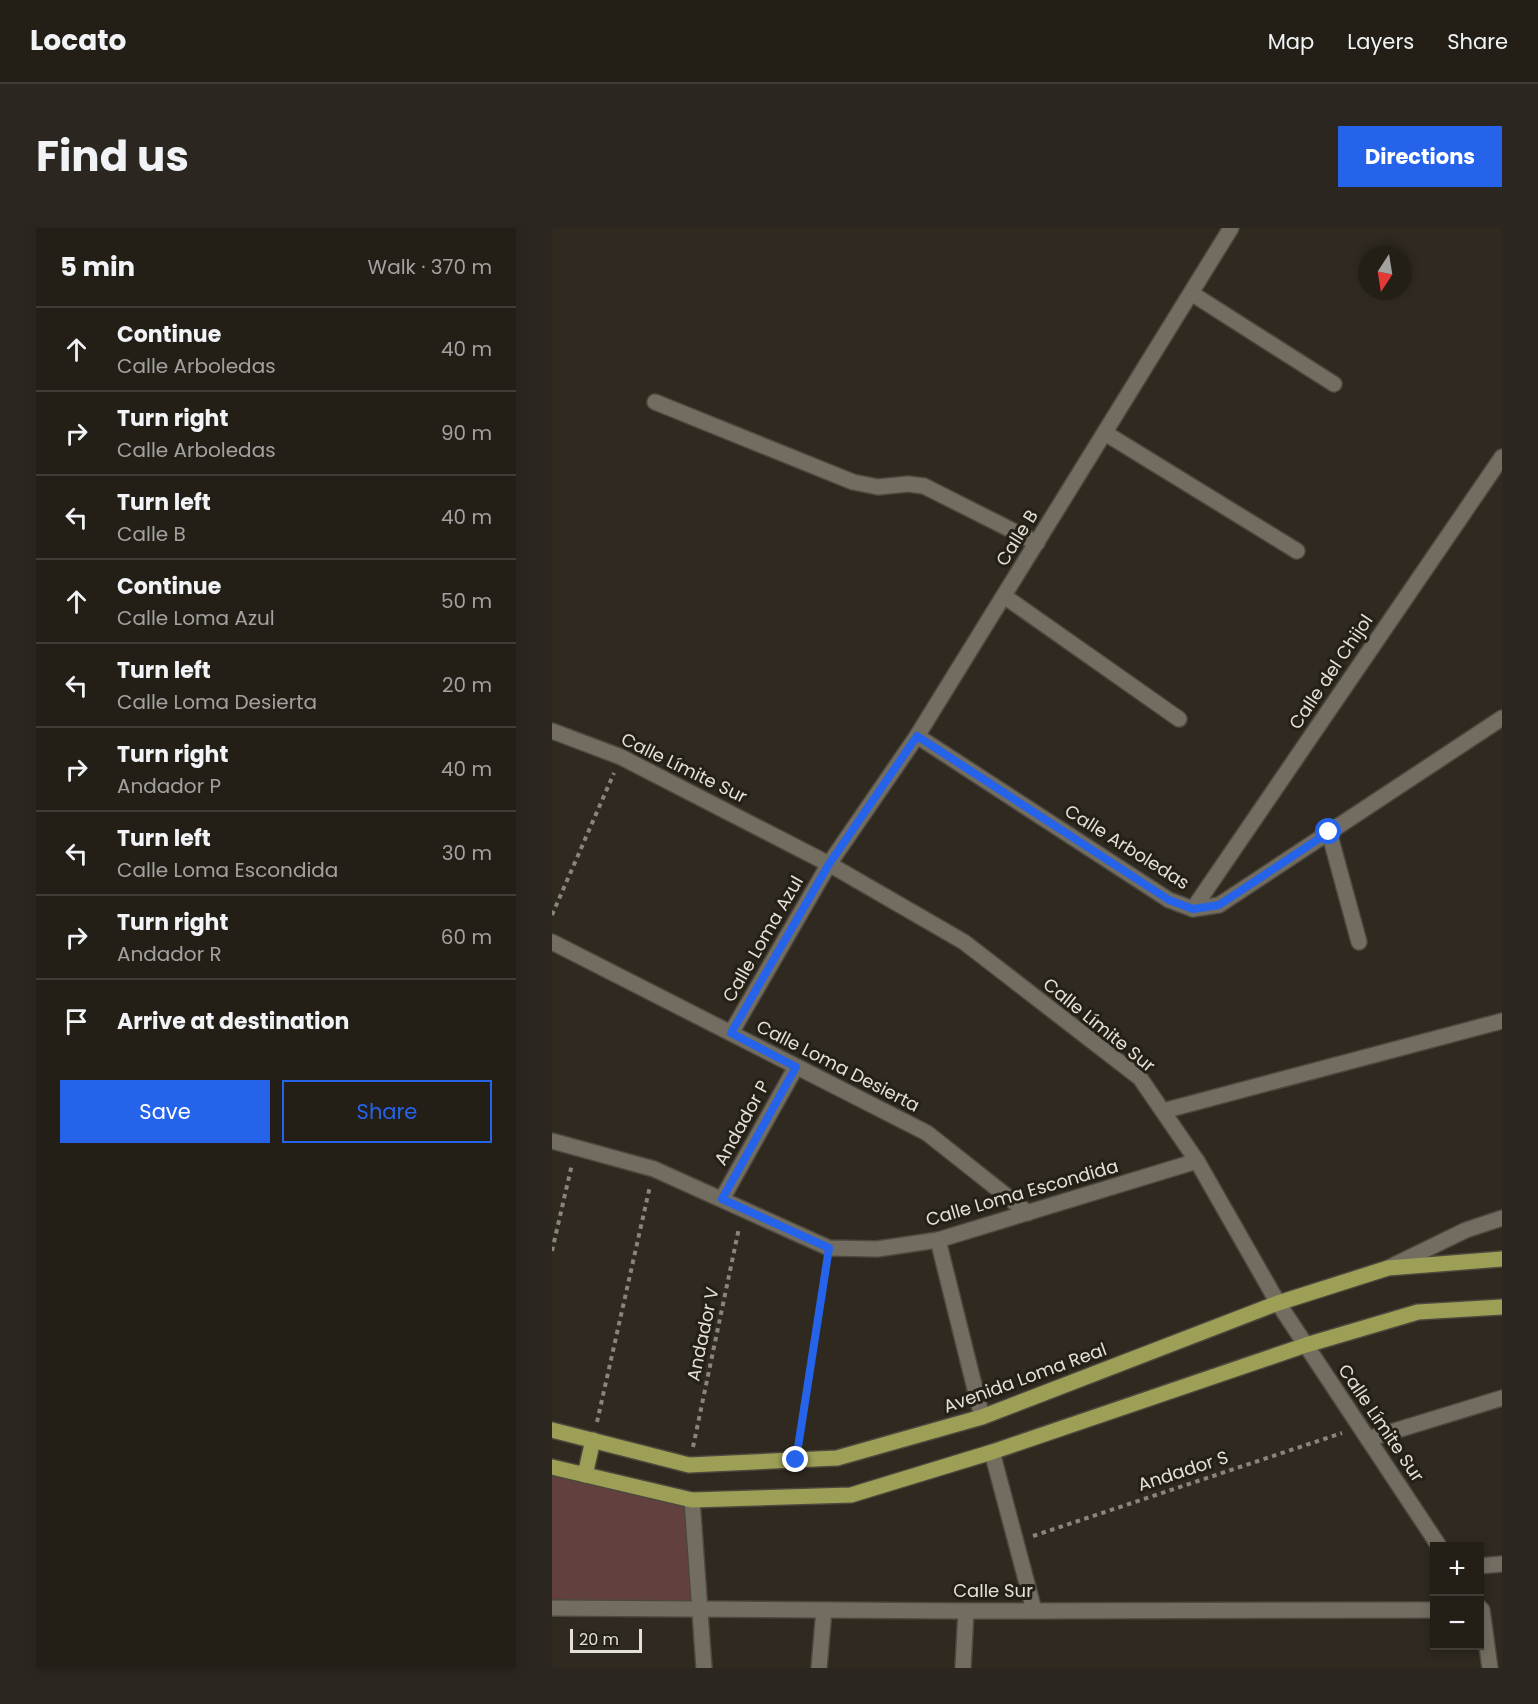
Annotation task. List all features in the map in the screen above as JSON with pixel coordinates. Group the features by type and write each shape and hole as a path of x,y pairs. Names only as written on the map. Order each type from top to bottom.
{"main road":[{"name":"Avenida Loma Real","path":"552,1430 689,1465 837,1458 982,1417 1278,1304 1388,1268 1502,1259"},
{"path":"552,1467 692,1500 851,1495 992,1452 1306,1345 1418,1312 1502,1307"},
{"path":"585,1475 593,1440"}],"street":[{"name":"Calle B","path":"829,864 917,736 1231,228"},
{"path":"1191,293 1334,384"},
{"path":"655,402 853,483 878,487 908,484 924,486 1037,543"},
{"path":"1105,433 1297,551"},
{"name":"Calle del Chijol","path":"1193,909 1502,457"},
{"path":"1004,596 1179,719"},
{"name":"Calle Arboledas","path":"917,736 1169,900 1193,909 1219,905 1502,718"},
{"name":"Calle Límite Sur","path":"552,731 621,757 829,864 964,942 1140,1078 1197,1161 1278,1304 1436,1542"},
{"path":"1329,832 1359,942"},
{"name":"Calle Loma Azul","path":"731,1033 829,864"},
{"name":"Calle Loma Desierta","path":"552,942 927,1133 1028,1213"},
{"path":"1163,1111 1502,1021"},
{"name":"Andador P","path":"722,1199 796,1067"},
{"name":"Calle Loma Escondida","path":"552,1141 654,1169 829,1248 876,1249 938,1240 1197,1161"},
{"path":"1388,1268 1466,1230 1502,1218"},
{"path":"938,1240 982,1417"},
{"path":"1364,1433 1502,1398"},
{"path":"992,1452 1034,1610"},
{"path":"692,1500 704,1668"},
{"path":"1484,1566 1502,1564"},
{"name":"Calle Sur","path":"552,1608 966,1611 1430,1610"},
{"path":"819,1668 824,1610"},
{"path":"963,1668 966,1611"},
{"path":"1484,1633 1490,1668"}],"path":[{"path":"552,915 621,757"},
{"path":"552,1251 576,1147"},
{"path":"593,1440 654,1169"},
{"name":"Andador V","path":"689,1465 742,1209"},
{"path":"796,1460 829,1248"},
{"name":"Andador S","path":"1016,1542 1364,1433"}],"shaded area":[{"path":"552,1467 692,1500 699,1609 552,1607"}],"route":[{"path":"796,1460 829,1248 722,1199 796,1067 731,1033 829,864 917,736 1169,900 1193,909 1219,905 1329,832"}]}
